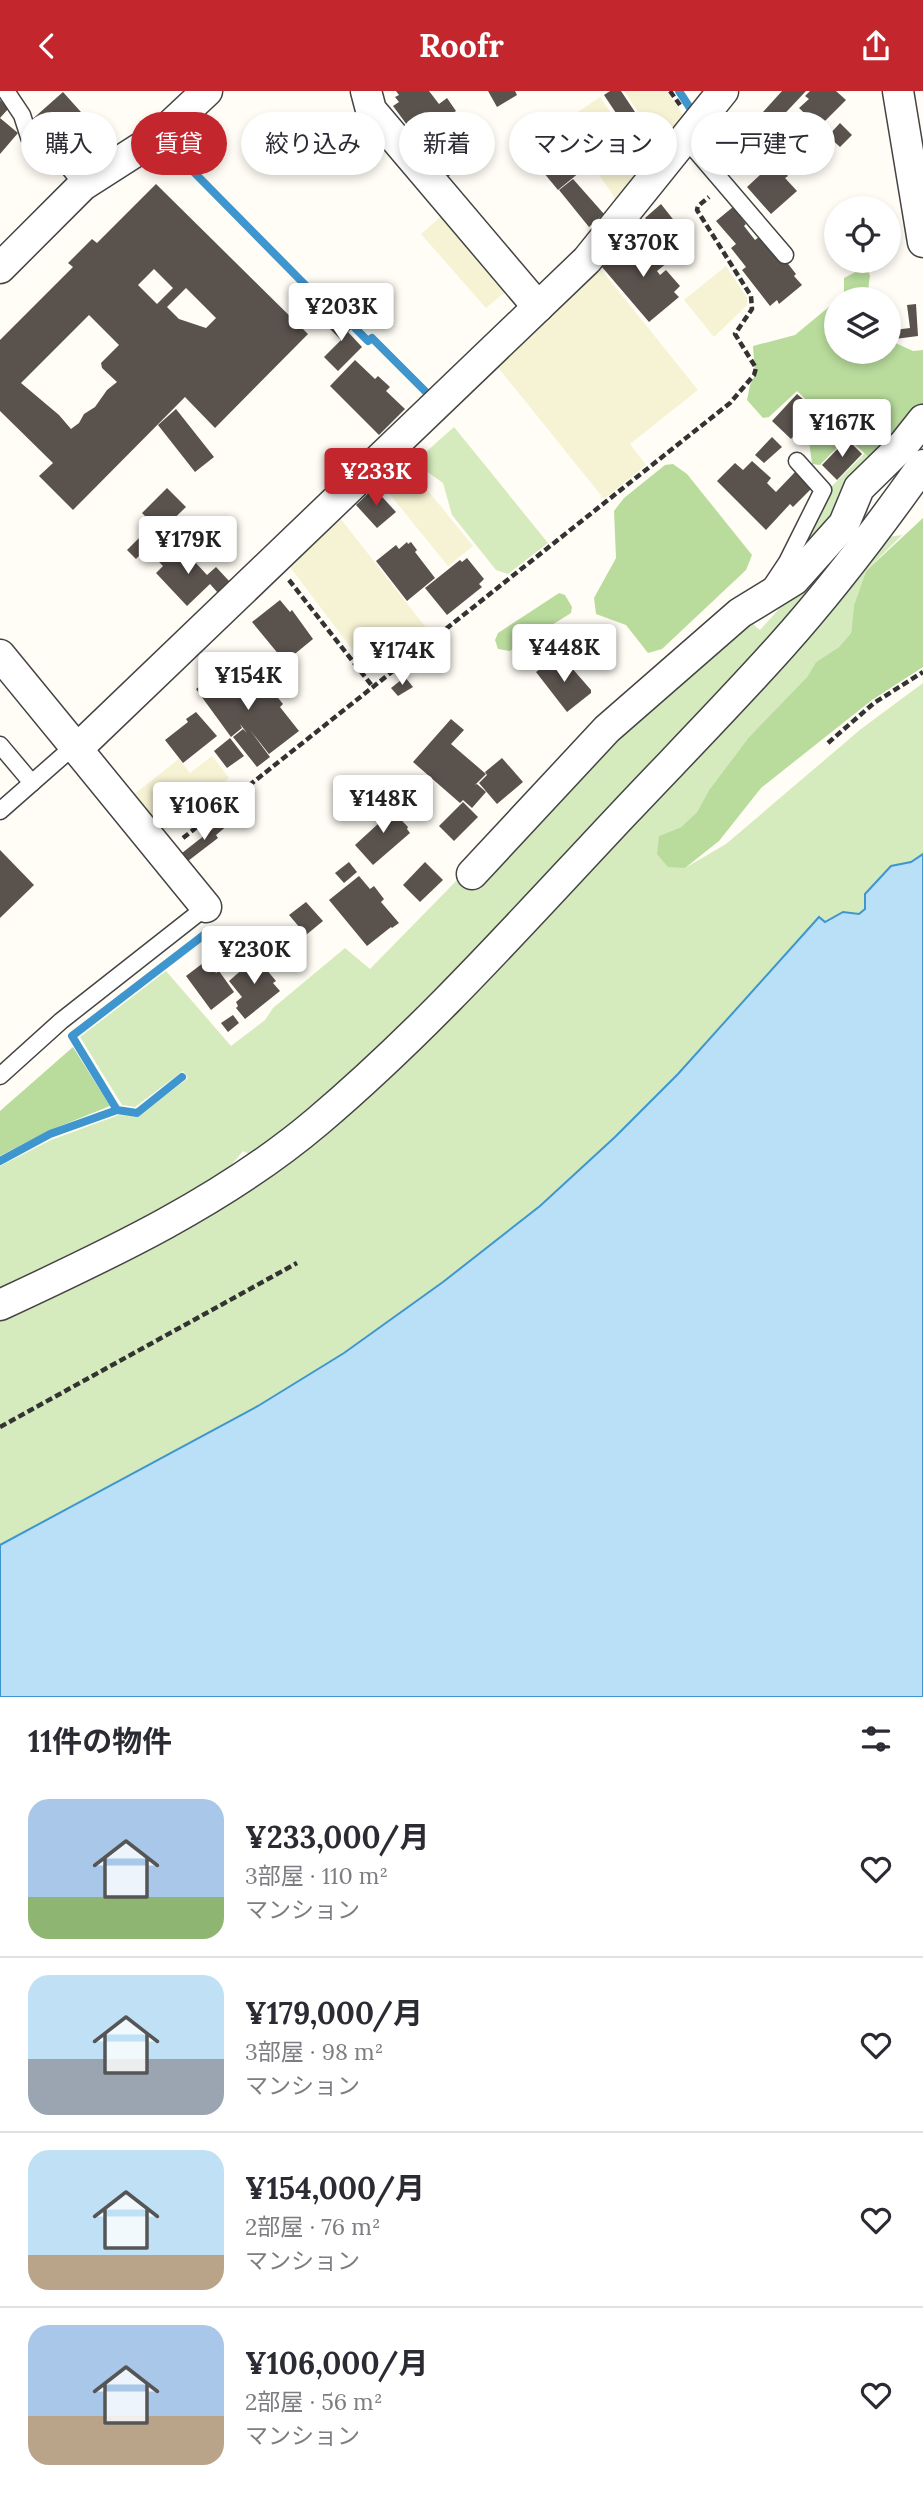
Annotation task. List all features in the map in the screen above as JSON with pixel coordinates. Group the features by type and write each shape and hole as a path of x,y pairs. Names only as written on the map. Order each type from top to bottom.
{"street":[{"path":"0,268 83,184 158,137 207,91"},
{"path":"366,91 371,110 538,307"},
{"path":"76,748 587,260 723,91"},
{"path":"898,91 923,242"},
{"path":"472,874 607,729 740,613 794,580 844,524 859,488 904,444 923,419"},
{"path":"0,1304 68,1273 218,1193 316,1123 386,1060 479,968 783,644 879,526 923,465"},
{"path":"0,655 206,907"}],"lane":[{"path":"6,91 22,115 32,145 37,149 53,148 83,184"},
{"path":"685,138 785,255"},
{"path":"764,598 787,562 823,490 797,461"},
{"path":"0,745 32,783"},
{"path":"0,811 76,748"},
{"path":"0,1076 61,1021 206,907"}],"path":[{"path":"163,854 730,403 754,375 756,368 735,334 752,309 751,296 697,211 698,206 724,184"},
{"path":"274,560 373,687"},
{"path":"828,743 874,703 923,672"},
{"path":"0,1427 297,1263"}],"shaded area":[{"path":"624,91 667,91 685,118 677,128 677,112 638,112"},
{"path":"600,97 610,112 578,112"},
{"path":"599,175 639,175 617,201"},
{"path":"446,212 510,288 486,308 421,234"},
{"path":"726,266 747,298 747,305 714,337 684,300"},
{"path":"600,268 698,390 630,444 646,465 604,499 497,366"},
{"path":"402,459 473,546 448,566 379,481"},
{"path":"340,518 427,629 370,673 290,567"},
{"path":"212,756 229,778 161,832 132,796 179,759 190,773"}],"green space":[{"path":"854,273 870,275 868,287 844,287 844,278"},
{"path":"824,311 824,364 901,364 901,346 913,351 923,350 923,409 874,462 847,437 820,465 812,464 808,433 819,412 797,391 769,417 763,418 747,400 755,375 753,346 795,335"},
{"path":"454,427 548,543 508,574 496,570 452,515 443,483 422,468 418,459"},
{"path":"865,453 874,462 790,571 829,489"},
{"path":"673,464 687,474 752,555 746,570 662,649 648,653 626,625 596,614 594,598 616,558 614,511 624,498 665,465"},
{"path":"871,495 865,526 760,651 389,1045 255,1157 243,1151 218,1181 101,1243 0,1291 0,1166 51,1140 119,1115 137,1117 188,1078 183,1071 135,1107 122,1105 80,1037 166,971 231,1046 265,1020 273,1008 345,948 370,969 464,873 611,732 744,617 760,630 852,528"},
{"path":"923,518 923,667 872,700 761,788 719,841 685,868 668,867 657,854 659,836 681,827 697,812 709,790 749,737 807,677 816,662 839,647 851,633 854,605 866,571"},
{"path":"902,535 866,571 854,605 851,633 839,647 816,662 807,677 749,737 709,790 697,812 681,827 659,836 685,868 726,844 861,729 923,683 923,854 902,866 859,914 843,912 825,922 819,918 678,1074 615,1137 540,1206 443,1282 344,1353 258,1406 0,1545 0,1316 250,1187 881,538"},
{"path":"559,593 565,595 572,607 571,613 510,651 498,649 495,640 498,633"},
{"path":"73,1047 110,1106 48,1131 0,1156 0,1111"}],"water":[{"path":"923,854 923,1697 0,1697 0,1545 258,1406 344,1353 443,1282 540,1206 615,1137 678,1074 819,917 825,922 843,912 859,914 865,909 865,894 891,866 911,862"}],"building":[{"path":"396,91 429,91 439,104 447,98 456,111 399,114 393,106 399,102 395,97 399,95"},
{"path":"488,91 515,91 517,95 497,107"},
{"path":"610,91 621,91 635,112 615,112 604,95"},
{"path":"782,91 806,91 786,112 763,112"},
{"path":"810,91 836,91 846,100 834,112 803,112 799,108 809,99 805,96"},
{"path":"63,92 81,112 40,112"},
{"path":"0,100 9,108 0,118"},
{"path":"0,118 18,133 0,154"},
{"path":"840,123 852,135 840,147 835,142 835,128"},
{"path":"546,175 576,175 558,190"},
{"path":"760,175 787,175 785,178 797,191 771,214 747,187"},
{"path":"573,179 604,214 589,227 559,190"},
{"path":"156,184 308,334 215,428 185,397 73,510 39,476 53,463 0,411 0,340 73,267 68,263 92,239 97,243","holes":["154,269 173,288 157,304 138,285","186,288 216,318 206,328 179,319 167,307","89,315 119,345 101,363 102,368 117,382 71,429 59,415 21,383"]},
{"path":"661,204 676,223 661,236 645,218"},
{"path":"733,207 755,240 759,237 762,241 767,237 802,285 779,304 777,300 770,306 742,270 746,267 731,248 736,244 716,221"},
{"path":"646,238 667,263 657,271 660,275 666,270 680,286 674,292 679,297 649,322 602,267 627,246 631,251"},
{"path":"916,304 918,336 901,338 901,329 910,328 907,305"},
{"path":"333,312 351,329 348,332 362,347 338,371 324,357 341,340 323,322"},
{"path":"355,360 375,379 378,376 390,387 386,391 405,409 379,435 330,386"},
{"path":"797,394 817,411 791,439 772,421"},
{"path":"176,409 214,457 195,472 158,425"},
{"path":"772,437 782,447 764,463 755,455"},
{"path":"847,439 862,454 837,480 822,465"},
{"path":"752,461 771,478 767,483 776,492 796,471 813,487 793,507 790,504 766,530 717,481 735,463 743,470"},
{"path":"167,488 186,507 156,536 141,521 145,516 142,513"},
{"path":"374,488 396,512 377,528 356,505"},
{"path":"148,529 156,538 136,559 127,550"},
{"path":"411,542 417,550 415,552 435,578 407,601 376,561 396,545 399,549"},
{"path":"176,546 180,550 182,548 207,575 216,567 230,582 218,593 210,584 187,606 156,573 163,566 159,562"},
{"path":"467,558 484,579 479,584 482,587 447,615 425,588 460,560 462,562"},
{"path":"280,600 290,612 292,610 313,639 285,662 252,622"},
{"path":"582,628 592,641 584,647 574,634"},
{"path":"564,659 591,690 591,693 567,712 536,672 551,660 555,665"},
{"path":"238,660 260,688 266,683 283,704 280,707 299,731 269,754 250,730 270,757 257,767 233,737 243,729 247,733 240,724 242,728 231,737 196,689 210,679 212,681"},
{"path":"405,677 413,687 398,696 391,688"},
{"path":"196,712 217,736 183,763 165,740"},
{"path":"451,719 464,730 451,744 486,774 475,785 486,792 472,808 463,800 460,803 413,762"},
{"path":"230,738 244,756 227,768 214,751"},
{"path":"502,758 523,782 497,804 479,783 487,775 485,772"},
{"path":"378,776 392,789 370,812 354,796 351,799 348,796 356,787 360,791 371,779 374,782"},
{"path":"463,802 478,817 454,841 439,826"},
{"path":"386,804 408,827 410,833 373,865 355,845 379,823 373,816"},
{"path":"224,820 228,825 216,835 218,838 188,861 182,853"},
{"path":"0,850 34,885 0,918"},
{"path":"349,862 357,872 344,883 335,873"},
{"path":"425,862 443,880 420,902 403,885"},
{"path":"359,876 370,889 374,886 384,899 381,902 399,923 367,946 329,900"},
{"path":"306,902 323,921 306,935 289,915"},
{"path":"257,950 264,958 257,964 261,963 276,981 273,983 280,991 245,1019 236,1008 236,1002 242,997 229,981 254,959 251,955"},
{"path":"207,960 234,992 211,1010 186,976"},
{"path":"233,1015 239,1023 228,1032 221,1023"}],"waterway":[{"path":"679,91 690,108"},
{"path":"197,175 325,305 329,302 368,341 372,338 426,392"},
{"path":"182,1077 137,1113 117,1110 72,1036 209,931"},
{"path":"0,1161 50,1134 117,1110"}]}
